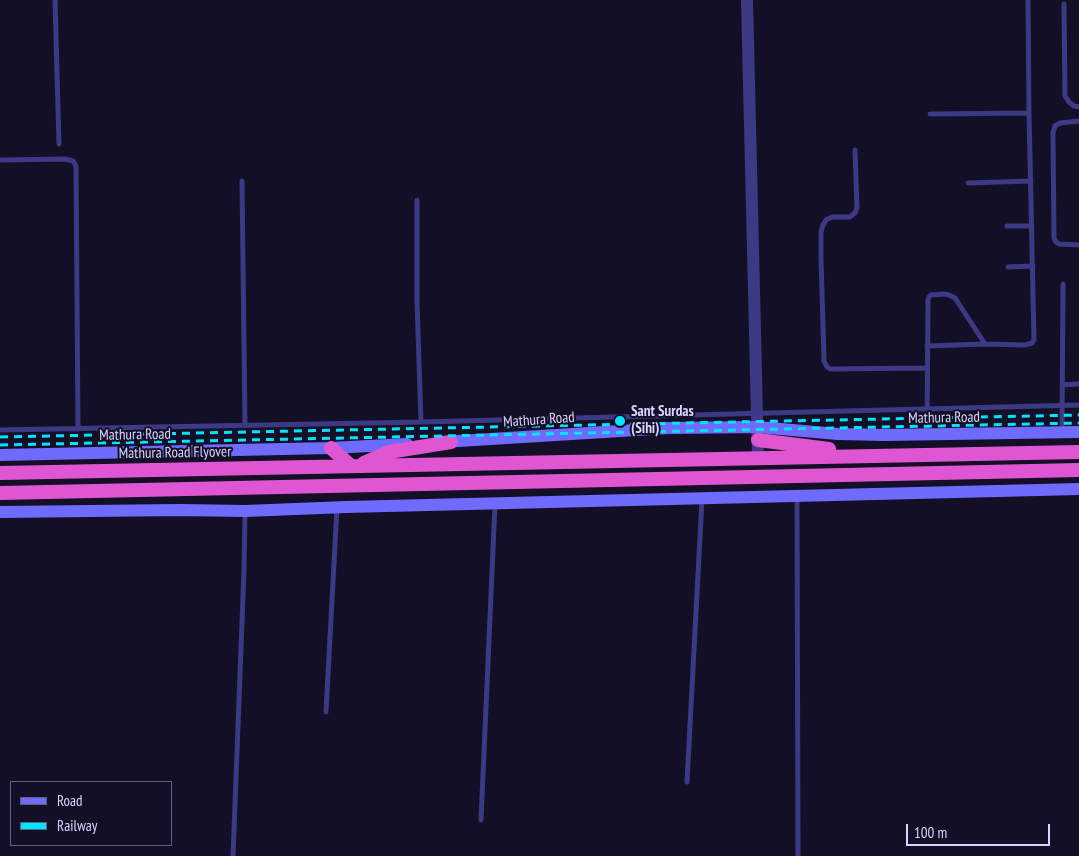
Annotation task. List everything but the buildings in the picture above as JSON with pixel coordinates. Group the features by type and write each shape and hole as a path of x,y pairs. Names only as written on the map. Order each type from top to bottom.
{"highway":[{"path":"758,434 880,455"},
{"path":"355,466 389,452 451,442"},
{"path":"331,448 355,466 1079,452"},
{"name":"Mathura Road Flyover","path":"0,473 355,466"},
{"path":"0,493 1079,470"}],"main road":[{"name":"Mathura Road","path":"0,454 331,448 669,428 758,434 1079,432"},
{"path":"0,513 245,510 1079,489"}],"street":[{"path":"747,0 758,457"}],"lane":[{"path":"55,0 59,144"},
{"path":"927,346 1025,345 1032,343 1034,340 1028,0"},
{"path":"1064,4 1065,96 1074,106 1079,107"},
{"path":"930,114 1029,113"},
{"path":"1079,122 1060,123 1055,126 1053,133 1054,238 1059,244 1079,245"},
{"path":"855,150 857,208 855,213 850,218 832,217 826,220 821,232 820,258 824,361 830,370 927,368"},
{"path":"0,160 65,159 73,160 76,166 78,429"},
{"path":"242,181 245,425"},
{"path":"968,183 1031,181"},
{"path":"417,200 417,301 421,422"},
{"path":"1007,226 1032,226"},
{"path":"1008,267 1033,266"},
{"path":"1062,432 1064,284"},
{"path":"927,434 928,298 930,295 944,294 952,296 985,344"},
{"path":"1062,385 1079,384"},
{"path":"0,430 421,422 1079,404"},
{"path":"797,496 798,856"},
{"path":"687,782 702,498"},
{"path":"481,820 496,503"},
{"path":"326,712 337,507"},
{"path":"233,856 245,510"}],"railway":[{"path":"0,437 1079,415"},
{"path":"0,445 1079,423"}],"place":[{"name":"Sant Surdas (Sihi)","path":"620,421"}]}
